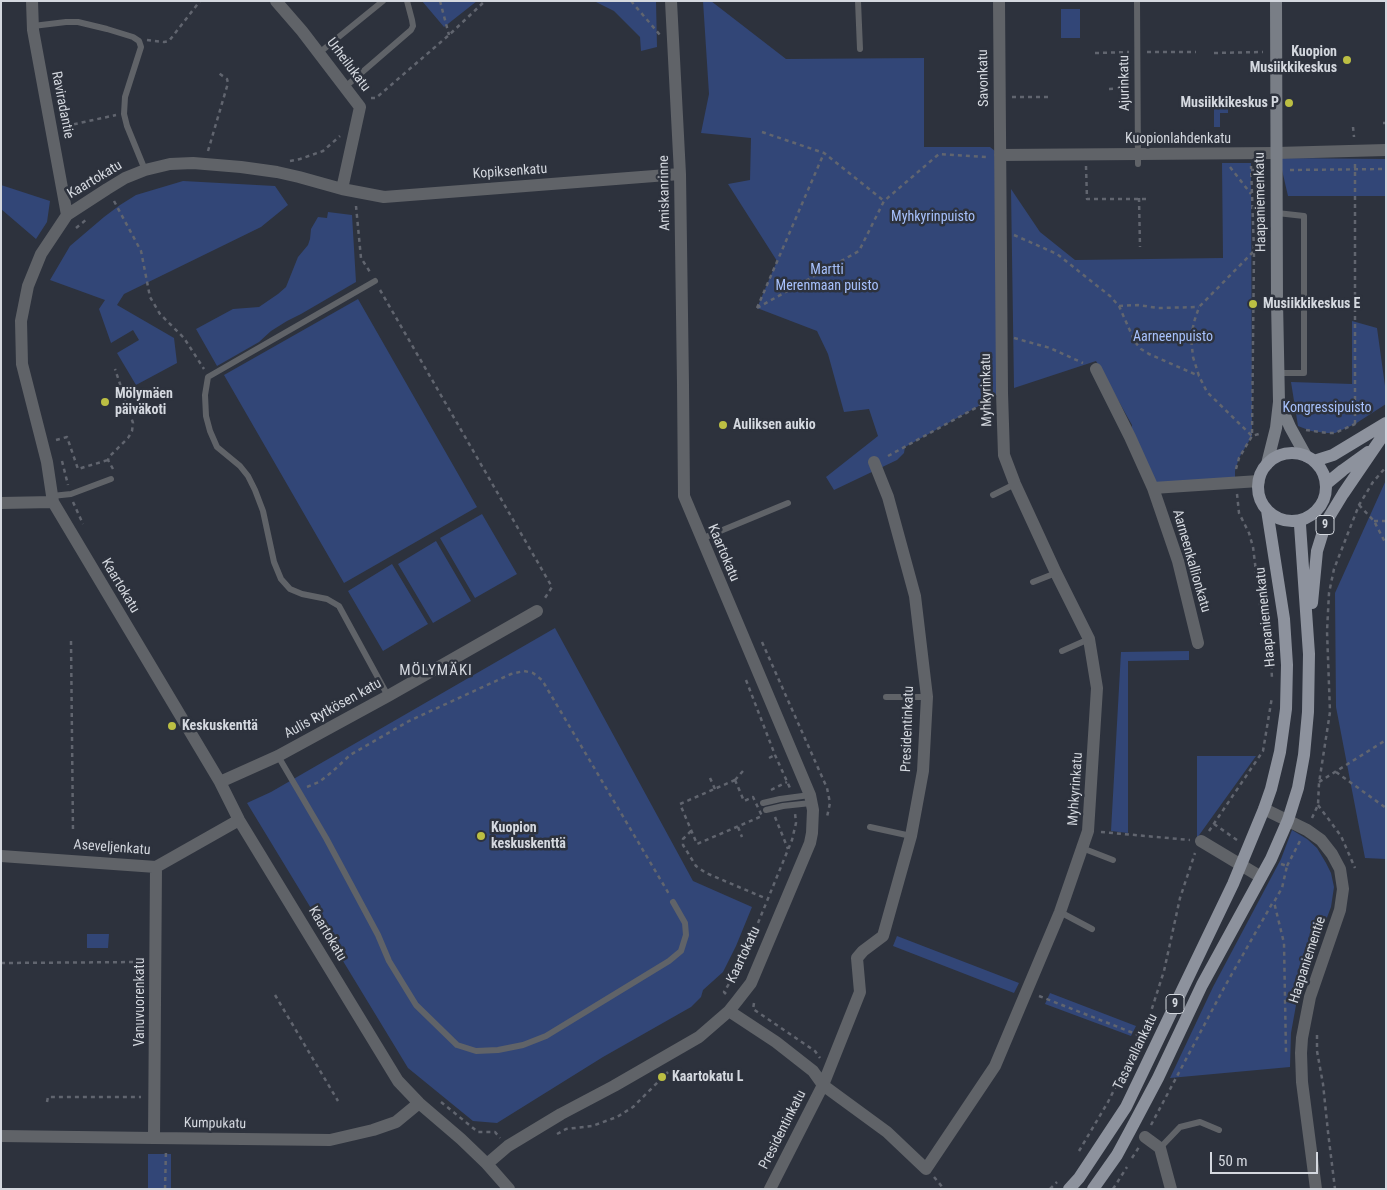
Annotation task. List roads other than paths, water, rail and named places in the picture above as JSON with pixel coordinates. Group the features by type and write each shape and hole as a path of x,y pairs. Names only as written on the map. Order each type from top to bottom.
{"main road":[{"name":"Haapaniemenkatu","path":"1267,464 1276,428 1279,402 1276,213 1276,1"},
{"name":"Haapaniemenkatu","path":"1279,402 1290,427 1310,459"},
{"path":"1310,459 1333,455 1386,423"},
{"name":"9","path":"1308,635 1317,551 1321,535 1332,512 1386,431"},
{"name":"9","path":"1259,481 1259,495 1267,510 1288,521 1301,520 1311,515 1321,505 1326,493 1326,484 1373,449"},
{"path":"1259,481 1267,464 1281,455 1297,454 1310,459 1323,473 1326,484"},
{"name":"Haapaniemenkatu","path":"1264,809 1280,752 1286,709 1287,665 1284,619 1267,510"},
{"name":"9","path":"1093,1189 1117,1156 1158,1078 1202,985 1271,859 1288,820 1298,788 1304,755 1308,712 1308,635 1301,520"},
{"name":"Tasavallankatu","path":"1069,1189 1126,1107 1233,884 1264,809"}],"street":[{"name":"Raviradantie","path":"32,1 32,26 67,215"},
{"name":"Urheilukatu","path":"276,1 302,30 360,107 342,189"},
{"name":"Amiskanrinne","path":"671,1 680,174 684,496 694,523"},
{"name":"Savonkatu","path":"995,156 999,1"},
{"name":"Kuopionlahdenkatu","path":"995,156 1138,159 1386,150"},
{"name":"Myhkyrinkatu","path":"824,1085 887,1132 926,1169 995,1066 1060,912 1088,832 1097,688 1089,639 1056,573 1015,484 1004,455 1001,231 995,156"},
{"name":"Kaartokatu","path":"342,189 299,176 241,167 193,163 170,164 145,170 125,178 67,215 41,254 28,286 21,321 22,364 47,462 53,499 220,782 240,820 398,1081 419,1103 487,1164 508,1146 576,1105 614,1086 699,1037 733,1006 751,983 810,843 813,824 811,799 694,523"},
{"name":"Kopiksenkatu","path":"342,189 384,197 680,174"},
{"name":"Aarneenkallionkatu","path":"1096,369 1130,436 1153,488 1178,561 1198,643"},
{"name":"Presidentinkatu","path":"770,1189 824,1085 860,992 858,958 863,951 883,936 911,836 923,771 927,697 915,596 888,497 874,462"},
{"path":"1153,488 1259,481"},
{"path":"1,503 53,499"},
{"name":"Aulis Rytkösen katu","path":"220,782 278,756 537,611"},
{"name":"Haapaniementie","path":"1264,809 1307,830 1321,840 1332,854 1340,869 1343,889 1340,910 1310,997 1302,1038 1302,1082 1316,1189"},
{"name":"Aseveljenkatu","path":"1,856 156,867 240,820"},
{"path":"1201,841 1261,877"},
{"name":"Vanuvuorenkatu","path":"156,867 154,1097 160,1139"},
{"path":"733,1006 745,1022 776,1042 814,1071 824,1085"},
{"name":"Kumpukatu","path":"1,1136 330,1140 373,1130 396,1122 419,1103"},
{"path":"1145,1137 1160,1148 1171,1189"},
{"path":"487,1164 509,1189"}],"lane":[{"path":"319,53 383,1"},
{"path":"345,86 411,30 413,26 407,1"},
{"path":"858,1 860,49"},
{"name":"Ajurinkatu","path":"1137,1 1138,159"},
{"path":"32,26 78,22 108,29 133,37 138,41 140,47 125,97 124,114 145,170"},
{"path":"1276,213 1304,216 1304,374 1278,373"},
{"path":"374,281 208,376 205,394 206,416 217,447 240,466 255,490 263,511 274,562 281,578 290,589 302,594 327,599 339,606 388,696"},
{"path":"53,499 111,479"},
{"path":"993,495 1015,484"},
{"path":"701,539 788,502"},
{"path":"1033,582 1056,573"},
{"path":"1062,651 1089,639"},
{"path":"886,697 927,697"},
{"path":"278,756 331,846 389,961 416,1005 456,1045 476,1051 498,1050 523,1045 546,1036 669,960 681,951 686,935 685,923 673,902"},
{"path":"764,807 780,799 794,801 811,799"},
{"path":"870,828 911,836"},
{"path":"1082,848 1113,860"},
{"path":"1060,912 1092,929"},
{"path":"1160,1148 1180,1127 1200,1122 1219,1130"}],"place":[{"name":"Kuopion Musiikkikeskus","path":"1347,60"},
{"name":"Musiikkikeskus P","path":"1289,103"},
{"name":"Musiikkikeskus E","path":"1253,304"},
{"name":"Mölymäen päiväkoti","path":"105,402"},
{"name":"Auliksen aukio","path":"723,425"},
{"name":"Keskuskenttä","path":"172,726"},
{"name":"Kuopion keskuskenttä","path":"481,836"},
{"name":"Kaartokatu L","path":"662,1077"}],"district":[{"name":"MÖLYMÄKI","path":"436,671"}],"park label":[{"name":"Myhkyrinpuisto","path":"933,217"},
{"name":"Martti Merenmaan puisto","path":"827,278"},
{"name":"Aarneenpuisto","path":"1173,337"},
{"name":"Kongressipuisto","path":"1327,408"}]}
